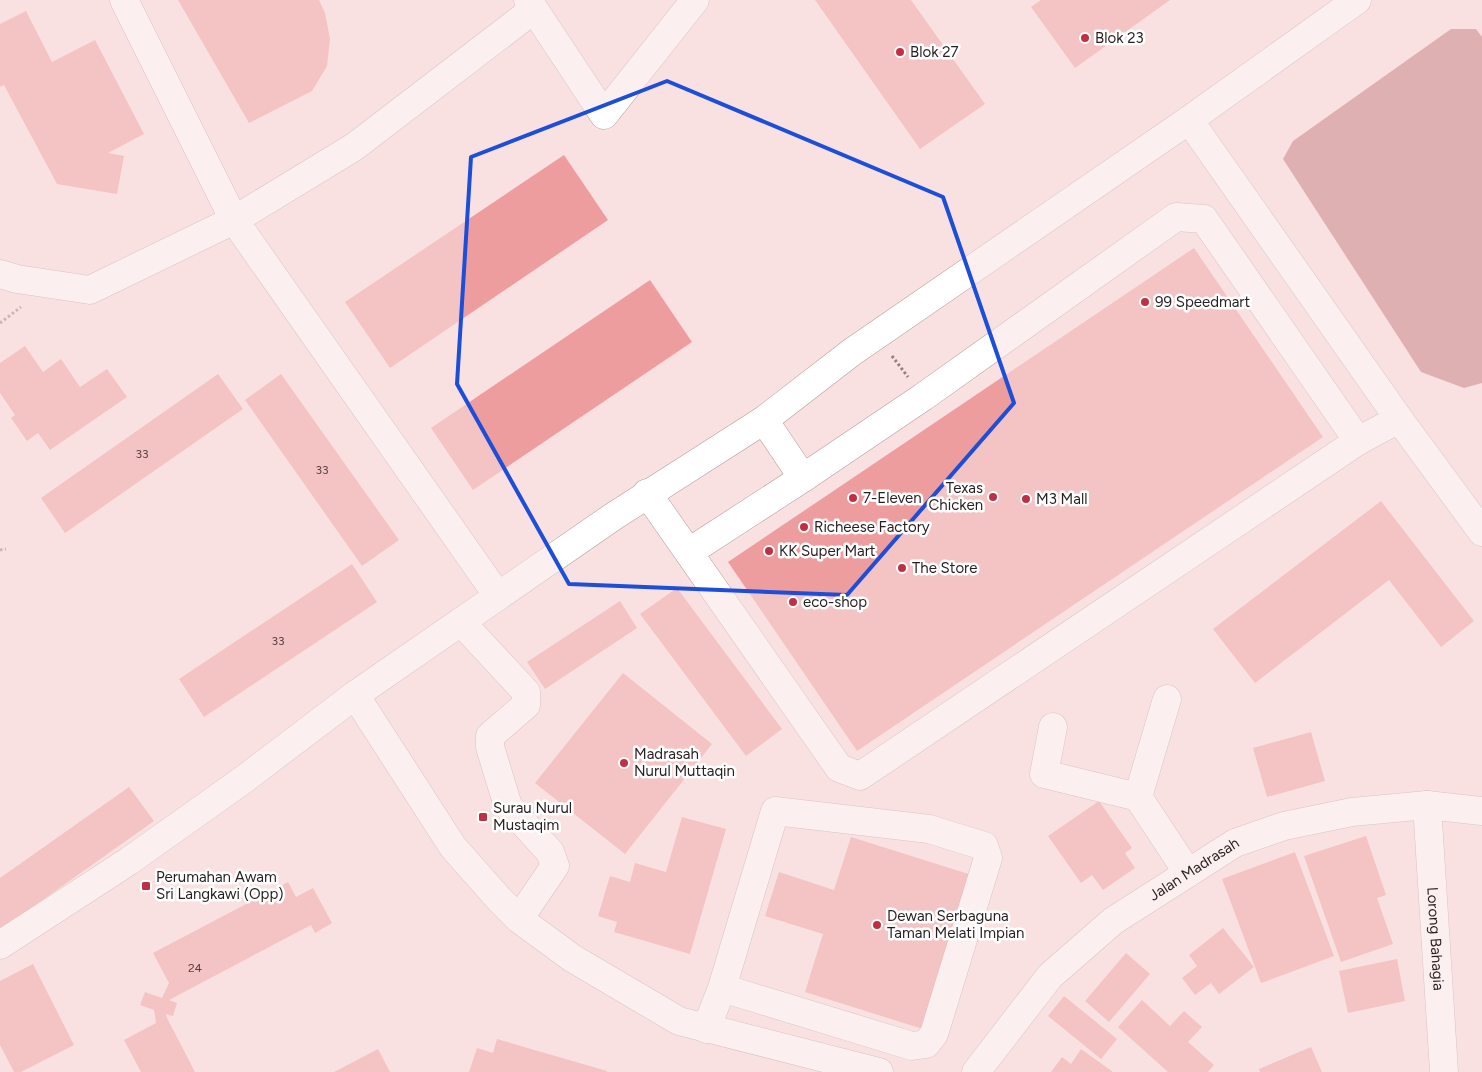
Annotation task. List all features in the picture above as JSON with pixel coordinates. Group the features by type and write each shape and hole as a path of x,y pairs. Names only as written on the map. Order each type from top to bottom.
{"street":[{"path":"124,0 234,220 498,596"},
{"path":"0,274 17,279 90,290 234,220 354,147 530,5 604,115 695,0"},
{"path":"0,945 129,861 243,780 355,694 647,493 764,420 852,352 1189,120 1357,0"},
{"path":"1189,120 1399,418 1482,532"},
{"path":"689,552 803,478 923,396 1176,217 1204,219 1358,441"},
{"path":"647,493 839,768 860,776 1358,441 1399,418"},
{"path":"764,420 803,478"},
{"path":"460,622 526,692 526,705 490,736 490,747 508,806 550,852 554,866 519,919"},
{"path":"355,694 454,847 519,919 572,958 679,1021 879,1072"},
{"path":"1138,797 1167,699"},
{"path":"1053,727 1044,774 1138,797 1188,873"},
{"name":"Jalan Madrasah","path":"976,1072 1050,976 1114,922 1235,843 1284,826 1352,812 1427,805 1482,811"},
{"name":"Lorong Bahagia","path":"1427,805 1444,1072"},
{"path":"706,1029 722,988 775,811 929,829 984,846 988,858 934,1034 926,1044 912,1046 722,988"}],"path":[{"path":"876,336 923,396"},
{"path":"0,550 6,550"}],"highlighted area":[{"path":"667,81 943,197 1014,403 847,595 569,584 457,384 471,157"}],"shaded area":[{"path":"1451,29 1476,29 1482,37 1482,383 1464,388 1421,372 1283,159 1293,141"}],"building":[{"path":"178,0 319,0 325,13 330,39 327,66 312,91 249,123"},
{"name":"Blok 27","path":"815,0 911,0 985,104 920,149"},
{"name":"Blok 23","path":"1041,0 1170,0 1075,68 1031,7"},
{"path":"26,11 52,62 95,40 144,134 108,153 124,156 117,194 57,184 4,85 0,87 0,24"},
{"path":"564,155 608,220 390,368 345,302"},
{"name":"M3 Mall","path":"1194,248 1323,437 857,751 728,562"},
{"path":"650,280 692,342 473,490 431,428"},
{"path":"25,346 43,372 61,359 80,387 107,369 127,397 50,450 38,433 27,441 11,418 15,415 0,393 0,363"},
{"path":"218,374 243,409 65,533 41,498"},
{"path":"281,374 399,540 362,566 245,400"},
{"path":"1381,501 1474,621 1441,647 1389,580 1255,683 1213,629"},
{"path":"352,564 377,602 204,717 179,679"},
{"path":"677,588 782,729 746,756 640,614"},
{"path":"620,601 637,628 545,689 527,662"},
{"name":"Madrasah Nurul Muttaqin","path":"623,673 712,744 625,854 535,783"},
{"path":"1311,732 1325,781 1267,797 1253,748"},
{"path":"129,787 154,821 0,930 0,878"},
{"path":"1099,801 1132,848 1125,853 1135,868 1103,890 1092,875 1081,883 1048,836"},
{"path":"682,817 726,829 690,954 614,932 617,922 598,916 610,876 630,882 635,863 666,872"},
{"path":"1366,836 1386,895 1377,898 1393,944 1341,962 1304,856"},
{"name":"Dewan Serbaguna Taman Melati Impian","path":"851,837 975,876 926,1030 805,992 823,934 765,916 779,872 834,890"},
{"path":"1295,852 1334,956 1261,983 1222,879"},
{"path":"288,882 296,897 313,888 332,923 315,933 311,925 169,1000 177,1003 173,1016 166,1014 167,1018 195,1072 141,1072 124,1040 156,1023 154,1010 140,1005 145,992 162,998 169,983 153,953"},
{"path":"1223,928 1254,967 1219,994 1211,983 1195,995 1182,978 1197,966 1189,955"},
{"path":"1126,953 1150,974 1109,1022 1085,1001"},
{"path":"1397,959 1405,1001 1348,1013 1339,971"},
{"path":"33,964 74,1045 21,1072 14,1072 0,1045 0,981"},
{"path":"1064,996 1117,1039 1101,1059 1048,1016"},
{"path":"1142,1000 1170,1026 1184,1011 1202,1027 1188,1042 1214,1065 1208,1072 1168,1072 1118,1027"},
{"path":"497,1039 607,1072 469,1072 477,1048 493,1053"},
{"path":"1311,1047 1322,1072 1260,1072 1259,1069"},
{"path":"378,1049 390,1072 334,1072"},
{"path":"1081,1049 1113,1072 1051,1072 1062,1057 1071,1064"}],"place":[{"name":"Blok 23","path":"1085,38"},
{"name":"Blok 27","path":"900,52"},
{"name":"99 Speedmart","path":"1145,302"},
{"name":"Texas Chicken","path":"993,497"},
{"name":"7-Eleven","path":"853,498"},
{"name":"M3 Mall","path":"1026,499"},
{"name":"Richeese Factory","path":"804,527"},
{"name":"KK Super Mart","path":"769,551"},
{"name":"The Store","path":"902,568"},
{"name":"eco-shop","path":"793,602"},
{"name":"Madrasah Nurul Muttaqin","path":"624,763"},
{"name":"Surau Nurul Mustaqim","path":"483,817"},
{"name":"Perumahan Awam Sri Langkawi (Opp)","path":"146,886"},
{"name":"Dewan Serbaguna Taman Melati Impian","path":"877,925"}]}
